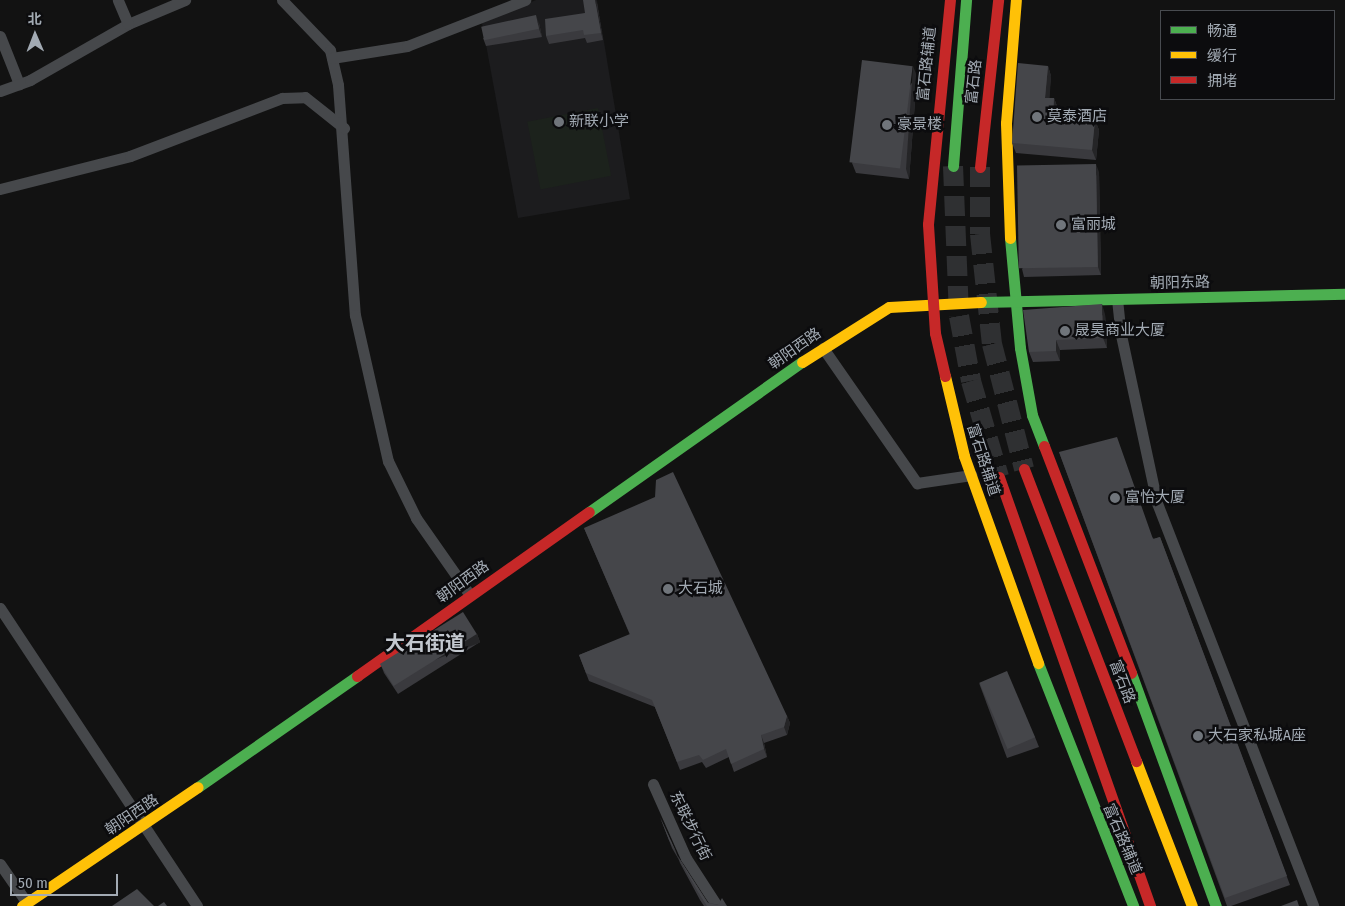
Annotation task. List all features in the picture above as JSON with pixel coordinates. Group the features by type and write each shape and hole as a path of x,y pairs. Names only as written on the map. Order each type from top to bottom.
{"main road":[{"name":"富石路辅道","path":"950,0 928,224 930,302 971,474 1080,779 1133,906"},
{"name":"富石路","path":"953,166 966,0"},
{"name":"富石路","path":"980,167 998,0"},
{"path":"1016,0 1006,123 1015,301 1027,392 1044,452 1187,818 1216,906"},
{"name":"朝阳东路","path":"1015,301 1342,294"},
{"name":"朝阳西路","path":"25,904 146,824 823,348 889,307 930,302 1015,301"},
{"name":"富石路","path":"1024,469 1192,906"},
{"path":"999,477 1150,906"}],"street":[{"path":"118,0 128,24"},
{"path":"0,92 19,84 128,24 185,0"},
{"path":"282,0 330,50 332,58 344,128 355,315 388,461 416,518 470,595"},
{"path":"332,58 407,46 525,0"},
{"path":"0,36 19,84"},
{"path":"0,190 130,156 282,98 305,97 344,128"},
{"path":"1117,299 1120,335 1157,503 1313,906"},
{"path":"823,348 917,483 971,474"},
{"path":"0,608 146,824 158,852 197,906"},
{"name":"东联步行街","path":"653,784 686,858 717,906"},
{"path":"0,864 25,904"}],"shaded area":[{"name":"新联小学","path":"536,0 597,0 630,199 518,218 482,23"},
{"path":"598,108 611,176 540,189 527,122"}],"building":[{"path":"583,0 595,0 601,33 584,35 583,30 546,36 545,19 585,13"},
{"path":"536,15 539,29 484,40 481,27"},
{"name":"豪景楼","path":"862,60 913,66 900,168 849,162"},
{"name":"莫泰酒店","path":"1018,63 1048,66 1045,98 1054,98 1053,116 1095,120 1092,150 1012,143"},
{"name":"富丽城","path":"1096,164 1098,267 1019,268 1017,165"},
{"name":"晟昊商业大厦","path":"1102,304 1103,338 1056,340 1056,351 1029,352 1023,310"},
{"name":"大石家私城A座","path":"1117,437 1153,539 1160,537 1287,876 1225,898 1059,452"},
{"name":"大石城","path":"673,472 787,716 784,727 761,735 764,749 731,764 726,749 703,760 699,755 677,762 652,700 586,673 579,655 630,634 584,528 655,497 656,480"},
{"path":"463,612 477,634 394,686 380,664"},
{"path":"1007,671 1035,737 1008,749 979,683"},
{"path":"660,817 676,852 669,840"},
{"path":"677,855 708,903 718,905 722,898 727,906 707,906"},
{"path":"137,889 154,906 112,906"},
{"path":"1297,900 1299,906 1281,906"},
{"path":"164,902 167,906 158,906"}],"tunnel":[{"path":"953,166 959,316 971,381 999,477"},
{"path":"980,167 980,234 992,344 1024,469"}],"traffic: fast":[{"path":"953,166 966,0"},
{"path":"1010,238 1020,348 1032,415 1044,446"},
{"path":"981,302 1345,294"},
{"path":"589,512 802,362"},
{"path":"1038,663 1133,906"},
{"path":"1131,673 1216,906"},
{"path":"198,787 357,676"}],"traffic: slow":[{"path":"1010,238 1006,123 1016,0"},
{"path":"802,362 889,307 981,302"},
{"path":"945,376 964,456 1038,663"},
{"path":"1136,761 1192,906"},
{"path":"22,906 198,787"}],"traffic: jam":[{"path":"945,376 935,333 928,224 950,0"},
{"path":"980,167 998,0"},
{"path":"1044,446 1131,673"},
{"path":"1024,469 1136,761"},
{"path":"999,477 1150,906"},
{"path":"357,676 589,512"}],"place":[{"name":"莫泰酒店","path":"1037,117"},
{"name":"新联小学","path":"559,122"},
{"name":"豪景楼","path":"887,125"},
{"name":"富丽城","path":"1061,225"},
{"name":"晟昊商业大厦","path":"1065,331"},
{"name":"富怡大厦","path":"1115,498"},
{"name":"大石城","path":"668,589"},
{"name":"大石家私城A座","path":"1198,736"}],"district":[{"name":"大石街道","path":"425,643"}]}
